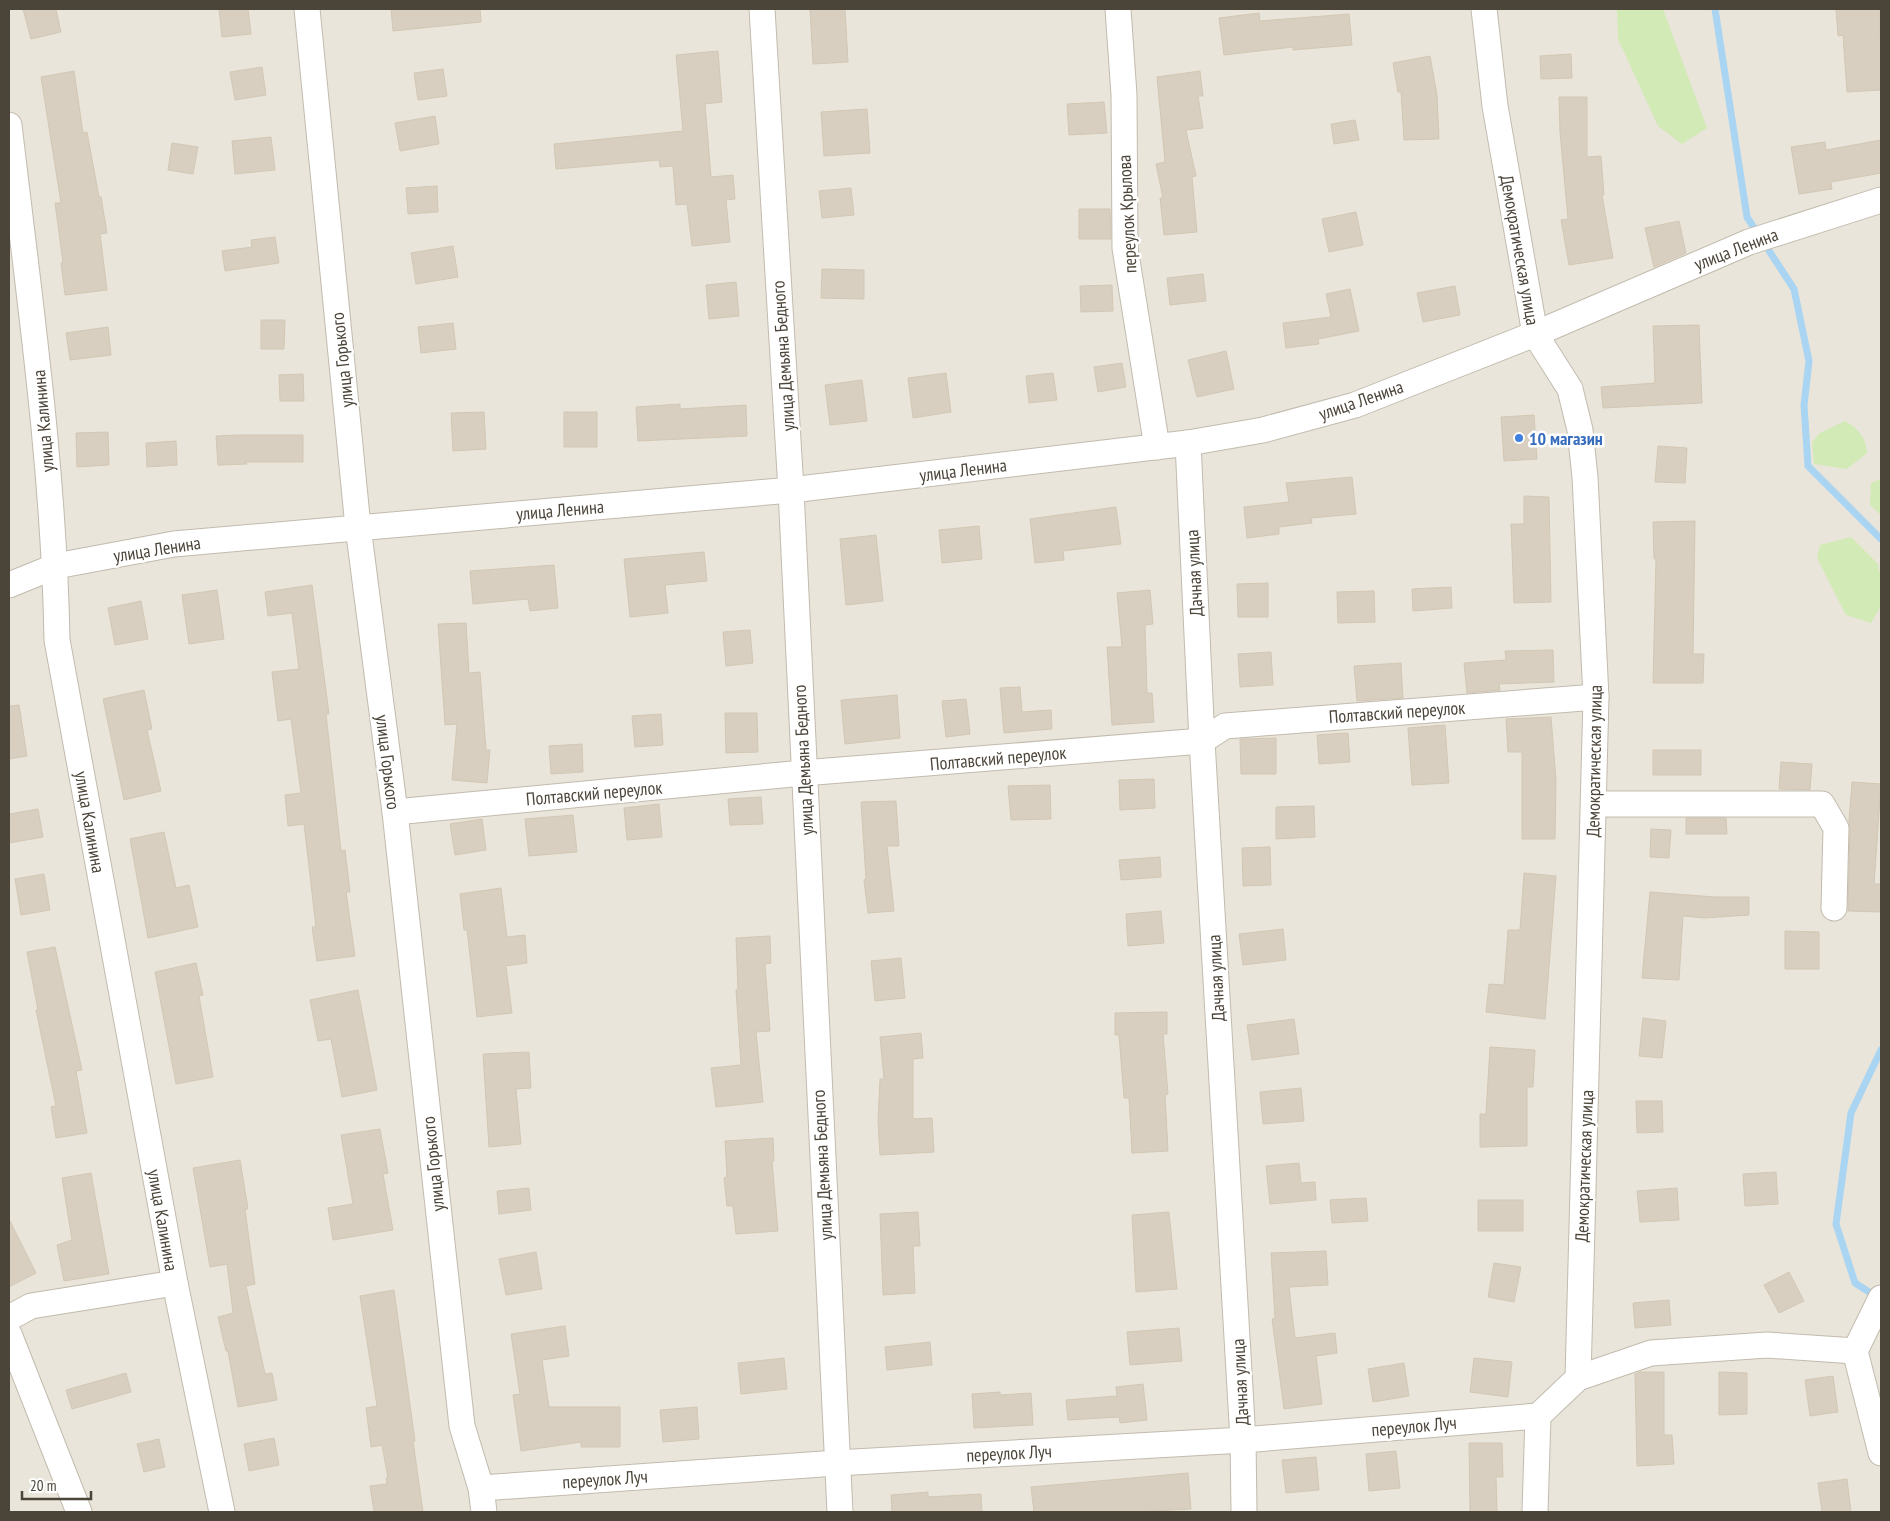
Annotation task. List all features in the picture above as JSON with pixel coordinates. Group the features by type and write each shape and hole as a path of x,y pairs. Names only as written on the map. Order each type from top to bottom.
{"street":[{"name":"улица Горького","path":"307,9 358,527 395,812 462,1426 481,1488 484,1512"},
{"name":"улица Демьяна Бедного","path":"762,9 791,490 803,773 840,1512"},
{"name":"переулок Крылова","path":"1118,9 1124,95 1125,248 1157,447"},
{"name":"Демократическая улица","path":"1484,9 1495,106 1535,334 1570,389 1580,430 1585,478 1596,697 1578,1378"},
{"name":"улица Калинина","path":"9,125 38,371 56,566 57,640 175,1283 222,1512"},
{"name":"улица Ленина","path":"9,585 56,566 174,544 791,490 1157,447 1263,430 1355,405 1535,334 1749,242 1881,200"},
{"name":"Дачная улица","path":"1188,443 1202,742 1243,1440 1244,1512"},
{"name":"Полтавский переулок","path":"395,812 803,773 1202,742 1225,726 1596,697"},
{"path":"1594,804 1822,804 1836,828 1834,908"},
{"path":"9,1318 31,1306 175,1283"},
{"path":"1881,1298 1855,1350 1881,1453"},
{"path":"9,1334 79,1512"},
{"path":"1535,1512 1538,1416 1578,1378 1651,1353 1767,1345 1855,1350"},
{"name":"переулок Луч","path":"481,1488 837,1463 1243,1440 1538,1416"}],"shaded area":[{"path":"9,9 1881,9 1881,1512 9,1512"}],"green space":[{"path":"1617,9 1663,9 1707,128 1682,144 1658,126 1618,39"},
{"path":"1845,421 1861,434 1867,453 1847,469 1814,464 1812,442 1820,433"},
{"path":"1881,479 1881,515 1870,505 1871,483"},
{"path":"1851,537 1878,564 1881,579 1881,606 1871,623 1846,615 1817,558 1820,545"}],"building":[{"path":"23,9 56,9 61,32 31,39"},
{"path":"219,9 248,9 251,34 222,37"},
{"path":"391,9 480,9 481,22 393,31"},
{"path":"810,9 845,9 848,62 813,64"},
{"path":"1836,9 1880,9 1881,90 1847,92 1843,35 1838,36"},
{"path":"1259,13 1260,21 1349,14 1352,45 1293,50 1293,47 1224,55 1219,18"},
{"path":"718,51 722,102 705,104 711,177 733,175 735,199 726,200 730,242 692,246 687,204 676,205 673,166 660,167 659,160 556,169 554,144 683,131 676,55"},
{"path":"1571,54 1572,78 1541,79 1540,56"},
{"path":"1430,56 1437,95 1439,139 1404,140 1401,92 1398,92 1393,63"},
{"path":"262,67 266,95 235,100 230,72"},
{"path":"443,69 447,96 418,100 414,73"},
{"path":"74,71 83,133 87,132 107,233 100,234 107,290 65,295 55,203 61,203 41,77"},
{"path":"1200,71 1203,96 1198,96 1203,128 1186,130 1196,176 1192,177 1197,232 1164,235 1160,198 1163,198 1156,164 1165,162 1157,77"},
{"path":"1559,97 1587,97 1587,157 1601,156 1604,195 1602,195 1613,258 1569,265 1561,220 1568,219 1560,132"},
{"path":"1104,102 1107,133 1069,135 1067,104"},
{"path":"867,109 870,153 824,156 821,112"},
{"path":"435,116 439,144 400,151 395,123"},
{"path":"1355,120 1359,140 1334,144 1331,124"},
{"path":"271,137 275,170 235,174 232,141"},
{"path":"1881,140 1881,173 1831,182 1832,189 1799,194 1791,147 1825,142 1826,150"},
{"path":"172,143 198,147 193,174 168,170"},
{"path":"437,186 438,212 408,214 406,188"},
{"path":"851,188 854,215 822,218 819,191"},
{"path":"1079,209 1110,209 1111,239 1079,239"},
{"path":"1356,212 1363,245 1329,252 1322,219"},
{"path":"1679,221 1686,253 1654,267 1645,228"},
{"path":"275,237 279,263 225,271 222,251 252,247 251,240"},
{"path":"453,246 458,277 416,284 411,253"},
{"path":"822,269 864,270 864,299 821,298"},
{"path":"1203,274 1206,301 1170,305 1167,278"},
{"path":"736,282 739,316 709,319 706,285"},
{"path":"1112,285 1113,311 1081,312 1080,286"},
{"path":"1455,286 1460,315 1423,322 1417,293"},
{"path":"1350,289 1359,331 1318,339 1319,344 1286,348 1283,323 1331,317 1326,294"},
{"path":"261,320 285,320 284,349 261,349"},
{"path":"453,323 456,349 421,353 418,327"},
{"path":"1699,325 1702,403 1603,408 1601,387 1655,383 1653,326"},
{"path":"108,327 111,355 70,360 66,333"},
{"path":"1226,351 1234,389 1197,397 1188,360"},
{"path":"1122,363 1126,387 1098,392 1094,367"},
{"path":"946,373 951,412 913,418 908,378"},
{"path":"1053,373 1057,400 1029,403 1026,376"},
{"path":"303,374 304,401 280,401 279,375"},
{"path":"862,380 867,421 830,425 825,385"},
{"path":"680,404 680,409 746,405 747,436 638,441 636,407"},
{"path":"484,412 486,449 453,451 451,413"},
{"path":"564,412 597,412 597,447 564,447"},
{"name":"10 магазин","path":"1534,415 1537,459 1504,461 1501,417"},
{"path":"108,432 109,465 77,467 76,433"},
{"path":"303,435 303,462 246,462 247,464 218,465 216,436"},
{"path":"176,441 177,465 147,467 146,443"},
{"path":"1658,446 1687,448 1685,483 1655,482"},
{"path":"1352,477 1356,514 1311,518 1312,523 1279,527 1279,534 1247,538 1244,507 1289,502 1286,483"},
{"path":"1524,496 1549,497 1551,602 1514,603 1511,524 1524,524"},
{"path":"1116,507 1121,544 1063,551 1064,560 1035,563 1030,519"},
{"path":"1695,521 1693,654 1704,654 1703,683 1653,683 1656,559 1654,559 1653,522"},
{"path":"979,526 982,559 942,563 939,530"},
{"path":"876,535 883,601 846,605 840,539"},
{"path":"704,552 707,581 665,585 668,613 630,617 624,559"},
{"path":"554,565 558,608 530,611 528,599 473,604 470,571"},
{"path":"1268,583 1268,617 1238,617 1237,584"},
{"path":"312,585 329,714 326,714 341,851 345,850 350,892 346,892 355,956 317,961 312,927 316,927 304,824 288,826 285,795 301,793 291,719 278,721 272,672 299,669 292,613 268,616 265,592"},
{"path":"1451,587 1452,608 1413,611 1412,589"},
{"path":"217,590 224,639 189,644 182,595"},
{"path":"1150,590 1153,624 1145,625 1147,693 1152,693 1154,722 1112,725 1107,647 1122,647 1117,593"},
{"path":"1374,591 1375,622 1338,623 1337,592"},
{"path":"141,601 148,639 115,645 108,608"},
{"path":"466,623 469,673 480,672 486,750 490,750 487,783 452,780 457,724 445,725 438,624"},
{"path":"750,630 753,663 726,666 723,632"},
{"path":"1553,650 1554,682 1499,684 1500,690 1467,693 1464,663 1506,660 1505,651"},
{"path":"1271,652 1273,685 1240,687 1238,654"},
{"path":"1401,663 1403,698 1357,701 1354,666"},
{"path":"1020,687 1022,712 1051,710 1052,729 1004,733 1000,688"},
{"path":"144,690 152,729 147,730 161,791 124,800 103,699"},
{"path":"897,695 900,738 845,744 841,700"},
{"path":"966,699 970,734 946,737 942,701"},
{"path":"19,705 27,756 9,759 9,706"},
{"path":"725,713 757,713 758,752 726,753"},
{"path":"661,714 663,745 635,747 632,716"},
{"path":"1551,717 1556,780 1555,839 1522,839 1522,752 1508,752 1506,719"},
{"path":"1445,725 1449,783 1412,785 1408,728"},
{"path":"1348,733 1350,762 1319,764 1317,735"},
{"path":"1276,738 1276,774 1241,774 1240,739"},
{"path":"582,744 583,772 551,774 549,746"},
{"path":"1653,750 1701,750 1701,775 1653,775"},
{"path":"1781,762 1812,764 1810,790 1779,789"},
{"path":"1154,779 1155,808 1120,810 1119,780"},
{"path":"1852,782 1881,784 1874,884 1881,884 1881,912 1848,911 1849,821"},
{"path":"1050,785 1051,819 1011,820 1008,786"},
{"path":"761,797 763,824 730,825 728,799"},
{"path":"896,801 899,846 887,846 894,911 868,913 864,880 866,879 861,802"},
{"path":"659,804 662,837 627,840 624,808"},
{"path":"1314,806 1315,837 1276,839 1276,807"},
{"path":"38,809 43,837 9,843 9,814"},
{"path":"573,815 577,852 529,856 525,819"},
{"path":"1686,818 1726,818 1727,834 1686,834"},
{"path":"482,819 486,850 455,855 450,824"},
{"path":"1651,829 1671,830 1669,858 1650,857"},
{"path":"164,832 176,888 189,885 198,927 148,938 130,839"},
{"path":"1270,847 1271,885 1243,886 1242,848"},
{"path":"1160,857 1161,877 1121,880 1119,860"},
{"path":"1524,873 1556,876 1545,1019 1486,1012 1489,984 1504,985 1508,930 1520,930"},
{"path":"44,874 50,910 21,915 15,879"},
{"path":"501,888 507,937 525,935 527,963 506,966 512,1013 477,1017 467,930 464,930 460,894"},
{"path":"1650,892 1715,897 1749,897 1749,915 1704,918 1683,916 1679,980 1642,978"},
{"path":"1161,911 1164,943 1128,946 1126,914"},
{"path":"1283,929 1286,960 1243,965 1239,934"},
{"path":"1785,931 1819,932 1819,969 1785,969"},
{"path":"770,936 771,963 765,964 770,1031 756,1032 763,1102 716,1107 711,1068 741,1065 736,990 738,989 736,938"},
{"path":"55,947 82,1070 76,1071 87,1133 56,1138 51,1107 56,1106 36,1010 38,1010 27,952"},
{"path":"901,958 905,998 875,1001 871,961"},
{"path":"196,963 203,995 199,996 213,1077 176,1084 155,972"},
{"path":"358,990 377,1090 342,1097 331,1039 318,1041 310,1000"},
{"path":"1167,1012 1167,1034 1163,1034 1168,1094 1165,1095 1168,1151 1132,1153 1129,1098 1124,1098 1119,1035 1115,1035 1115,1013"},
{"path":"1643,1018 1666,1021 1662,1058 1639,1056"},
{"path":"1294,1019 1299,1054 1252,1060 1247,1025"},
{"path":"921,1033 923,1058 913,1059 913,1119 932,1118 934,1152 880,1155 878,1121 880,1079 884,1079 880,1037"},
{"path":"1490,1047 1535,1050 1533,1087 1527,1087 1527,1146 1480,1147 1480,1114 1486,1114"},
{"path":"529,1052 531,1088 516,1089 521,1144 489,1147 483,1054"},
{"path":"1301,1088 1304,1121 1263,1124 1260,1092"},
{"path":"1636,1101 1662,1101 1663,1132 1637,1133"},
{"path":"380,1129 388,1173 383,1174 393,1230 333,1240 328,1208 353,1204 341,1135"},
{"path":"773,1138 774,1161 772,1161 778,1231 736,1234 733,1206 727,1206 724,1178 727,1177 725,1141"},
{"path":"240,1160 248,1209 245,1209 255,1284 246,1286 265,1374 272,1373 277,1400 238,1407 228,1351 226,1351 218,1317 233,1313 227,1264 210,1267 193,1168"},
{"path":"1299,1163 1301,1183 1315,1182 1316,1200 1270,1204 1266,1166"},
{"path":"1776,1172 1778,1204 1745,1206 1743,1174"},
{"path":"91,1173 109,1274 64,1281 57,1245 72,1240 62,1178"},
{"path":"529,1188 531,1210 499,1214 497,1191"},
{"path":"1677,1188 1679,1220 1640,1222 1637,1191"},
{"path":"1366,1198 1368,1221 1332,1223 1330,1200"},
{"path":"1478,1200 1523,1200 1523,1231 1478,1231"},
{"path":"918,1212 920,1246 913,1246 915,1293 883,1295 880,1214"},
{"path":"1169,1212 1177,1289 1136,1292 1132,1215"},
{"path":"9,1219 36,1273 9,1287"},
{"path":"1326,1251 1328,1285 1289,1287 1295,1338 1335,1333 1337,1353 1316,1356 1322,1404 1284,1409 1272,1319 1275,1318 1271,1253"},
{"path":"536,1252 542,1289 506,1295 499,1259"},
{"path":"1494,1263 1521,1267 1514,1302 1488,1297"},
{"path":"1789,1272 1804,1301 1779,1313 1764,1285"},
{"path":"394,1290 423,1512 374,1512 370,1486 387,1484 386,1478 388,1478 382,1445 371,1447 366,1408 377,1406 360,1296"},
{"path":"1669,1300 1671,1325 1635,1328 1633,1303"},
{"path":"565,1326 569,1356 542,1360 549,1407 620,1407 620,1447 581,1447 581,1442 521,1451 513,1395 520,1394 511,1334"},
{"path":"1179,1328 1182,1361 1130,1365 1127,1332"},
{"path":"930,1342 932,1365 887,1370 885,1347"},
{"path":"784,1358 787,1389 741,1394 738,1363"},
{"path":"1474,1358 1512,1362 1508,1397 1470,1392"},
{"path":"1404,1363 1409,1396 1373,1402 1368,1369"},
{"path":"1640,1372 1664,1372 1664,1435 1672,1435 1674,1464 1637,1466 1635,1374"},
{"path":"1719,1372 1747,1373 1747,1414 1719,1415"},
{"path":"126,1373 131,1392 72,1409 66,1390"},
{"path":"1833,1376 1838,1412 1810,1416 1805,1380"},
{"path":"1143,1384 1147,1420 1120,1423 1119,1417 1068,1420 1066,1400 1117,1396 1116,1387"},
{"path":"1000,1392 1000,1395 1031,1393 1033,1425 974,1428 972,1394"},
{"path":"697,1407 699,1439 663,1442 660,1410"},
{"path":"274,1438 279,1465 249,1471 244,1444"},
{"path":"159,1439 165,1467 144,1472 137,1444"},
{"path":"1469,1443 1502,1443 1503,1477 1496,1477 1497,1512 1470,1512"},
{"path":"1396,1451 1400,1488 1369,1491 1366,1454"},
{"path":"1316,1457 1319,1490 1286,1493 1282,1460"},
{"path":"1188,1473 1191,1509 1136,1512 1034,1512 1031,1487"},
{"path":"1847,1479 1851,1512 1822,1512 1818,1483"},
{"path":"928,1492 928,1497 981,1494 982,1512 892,1512 891,1495"}],"waterway":[{"path":"1715,9 1747,217 1794,289 1809,361 1804,405 1808,466 1881,539"},
{"path":"1877,1297 1855,1283 1836,1224 1851,1113 1881,1050"}],"place":[{"name":"10 магазин","path":"1519,438"}]}
